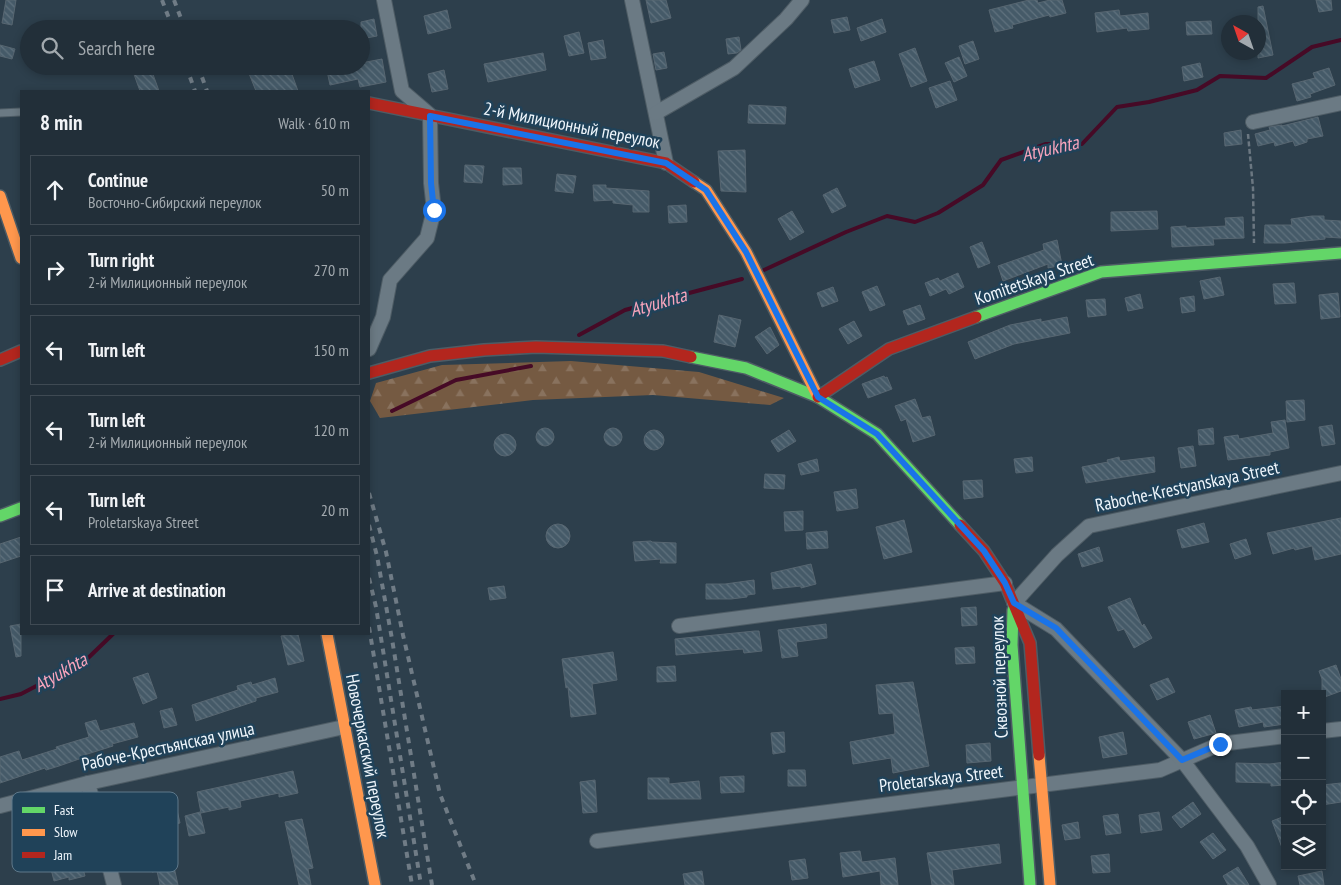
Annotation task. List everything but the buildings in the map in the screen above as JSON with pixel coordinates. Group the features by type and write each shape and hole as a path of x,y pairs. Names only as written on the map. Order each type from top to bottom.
{"street":[{"path":"370,347 383,317 390,280 427,238 434,210 431,183 430,116 402,91 384,0"},
{"path":"632,0 666,163"},
{"path":"656,114 734,68 786,19 802,0"},
{"name":"2-й Милиционный переулок","path":"370,103 666,163 706,190 746,252 818,397"},
{"path":"1253,122 1341,103"},
{"path":"0,196 20,255"},
{"name":"Komitetskaya Street","path":"818,397 889,349 1101,272 1341,253"},
{"path":"370,373 430,356 484,350 536,347 664,351 746,368 818,397 877,434 984,551 1005,583 1014,603 1056,628 1182,760 1247,846 1269,885"},
{"path":"0,360 20,351"},
{"name":"Raboche-Krestyanskaya Street","path":"1014,603 1057,555 1089,526 1341,473"},
{"path":"0,516 20,508"},
{"path":"679,626 1005,583"},
{"name":"Сквозной переулок","path":"1014,603 1030,642 1050,885"},
{"name":"Сквозной переулок","path":"1014,603 1012,645 1030,885"},
{"name":"Новочеркасский переулок","path":"327,635 375,885"},
{"name":"Рабоче-Крестьянская улица","path":"51,792 88,782 344,727"},
{"path":"1326,731 1341,729"},
{"name":"Proletarskaya Street","path":"597,841 1160,770 1220,744 1281,736"},
{"path":"88,782 91,792"},
{"path":"111,872 114,885"}],"lane":[{"path":"0,113 20,112"}],"path":[{"path":"1253,122 1248,134 1253,188 1254,260"}],"green space":[{"path":"571,361 699,372 784,398 770,405 653,395 533,400 380,418 370,401 376,383 442,365"}],"waterway":[{"name":"Atyukhta","path":"764,270 846,232 887,216 915,222 938,213 983,185 1001,160 1046,144 1082,144 1117,107 1149,102 1197,90 1220,76 1266,78 1312,47 1341,40"},
{"name":"Atyukhta","path":"579,335 625,310 742,279"},
{"name":"Atyukhta","path":"392,411 456,380 531,366"},
{"name":"Atyukhta","path":"0,699 21,694 86,660 112,635"}],"railway":[{"path":"162,0 170,20"},
{"path":"174,0 182,20"},
{"path":"189,75 195,90"},
{"path":"201,75 207,90"},
{"path":"370,496 386,552 440,794 476,885"},
{"path":"370,529 377,556 392,639 432,885"},
{"path":"370,582 376,607 421,885"},
{"path":"370,633 412,885"}],"traffic: fast":[{"path":"976,317 1101,272 1341,253"},
{"path":"691,357 746,368 818,397 877,434 960,525"},
{"path":"0,516 20,508"},
{"path":"1013,610 1012,645 1030,885"}],"traffic: slow":[{"path":"694,182 706,190 746,252 818,397"},
{"path":"0,196 20,255"},
{"path":"327,635 375,885"},
{"path":"1039,755 1050,885"}],"traffic: jam":[{"path":"370,103 666,163 694,182"},
{"path":"818,397 889,349 976,317"},
{"path":"370,373 430,356 536,347 663,351 691,357"},
{"path":"0,360 20,351"},
{"path":"960,525 984,551 1005,583 1030,643 1039,755"}],"route":[{"path":"434,210 431,183 430,116 666,163 706,190 746,252 818,397 877,434 984,551 1005,583 1014,603 1056,628 1182,760 1220,744"}]}
